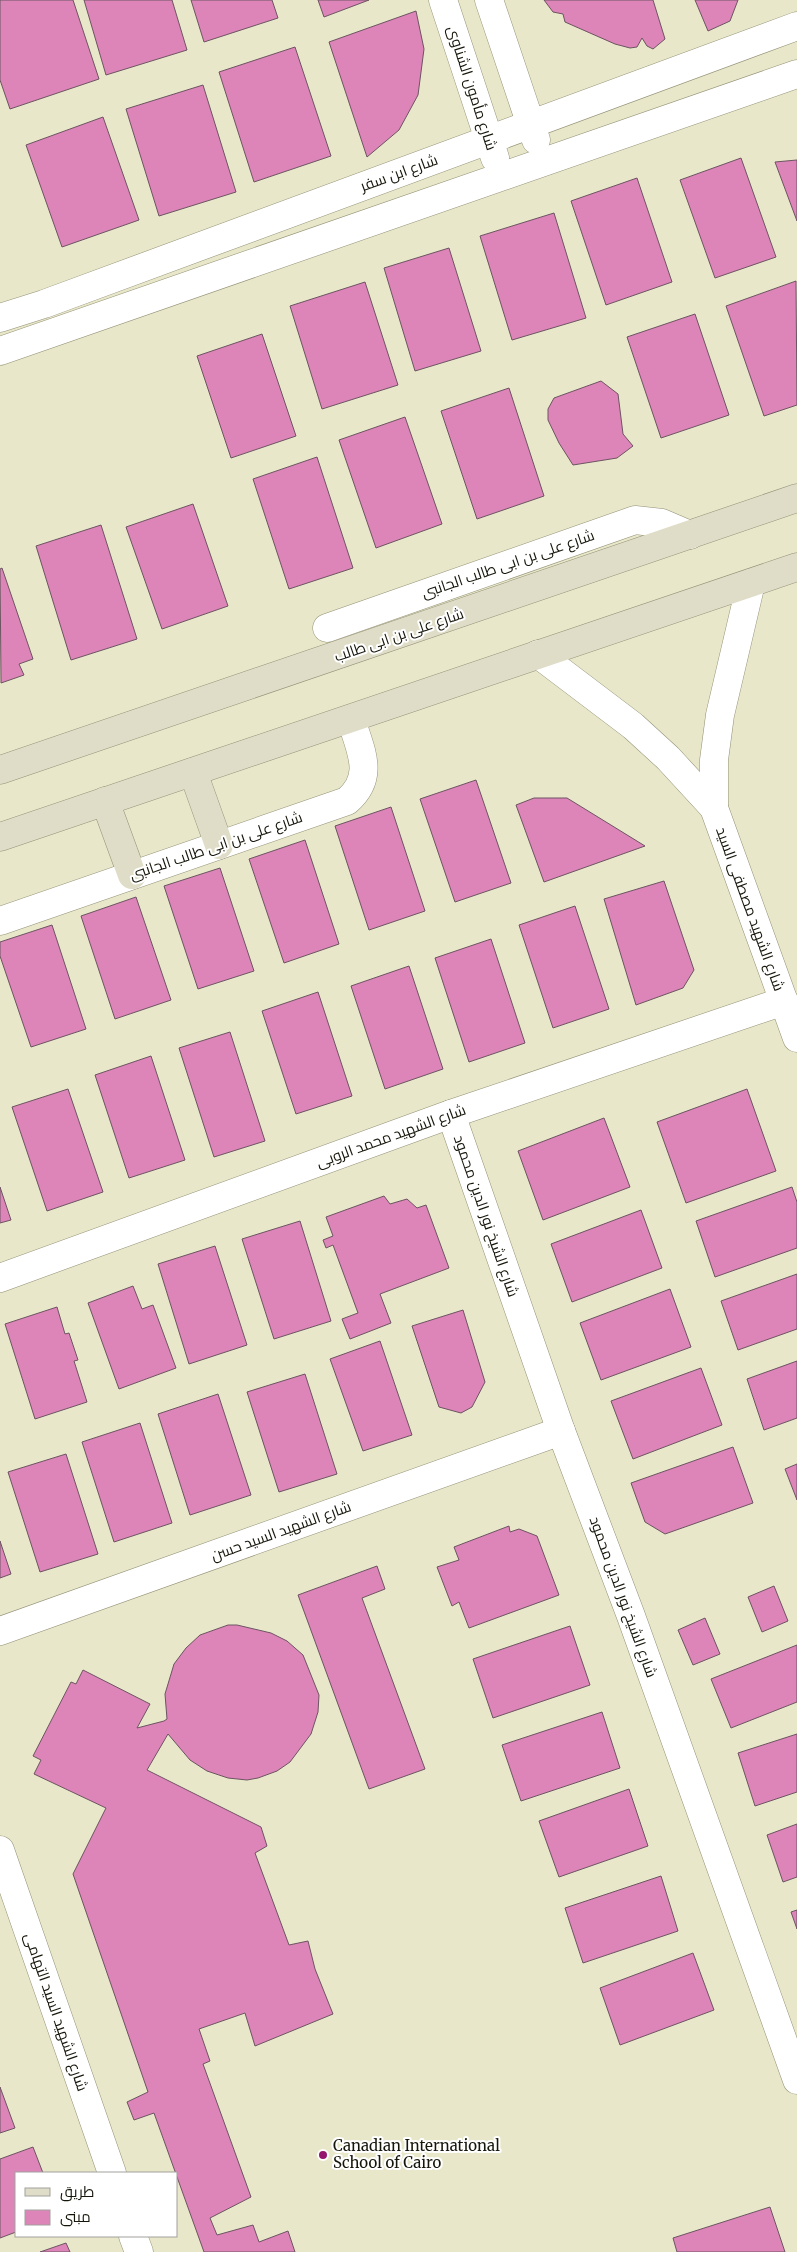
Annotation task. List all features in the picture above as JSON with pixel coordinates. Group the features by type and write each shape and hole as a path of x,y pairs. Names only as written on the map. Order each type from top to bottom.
{"main road":[{"name":"شارع على بن ابى طالب","path":"0,770 797,498"},
{"path":"0,837 797,567"},
{"path":"193,772 220,845"},
{"path":"104,801 132,875"}],"street":[{"name":"شارع مأمون الشناوى","path":"443,0 501,175"},
{"path":"489,0 543,160"},
{"name":"شارع ابن سفر","path":"0,318 44,304 797,26"},
{"path":"0,350 148,300 543,160 797,74"},
{"name":"شارع على بن ابى طالب الجانبى","path":"327,628 635,520 662,523 690,535"},
{"name":"شارع الشهيد مصطفى السيد","path":"752,582 720,715 714,760 714,808 797,1038"},
{"name":"شارع الشهيد مصطفى السيد","path":"538,654 633,726 668,758 714,808"},
{"name":"شارع على بن ابى طالب الجانبى","path":"0,921 347,801 357,793 364,780 364,764 351,719"},
{"name":"شارع الشهيد محمد الروبى","path":"0,1278 451,1114 784,1001"},
{"name":"شارع الشيخ نور الدين محمود","path":"451,1114 561,1431 631,1616 797,2080"},
{"name":"شارع الشهيد السيد حسن","path":"0,1631 561,1431"},
{"name":"شارع الشهيد السيد التهامى","path":"0,1850 112,2172"},
{"path":"134,2237 139,2252"}],"building":[{"path":"0,0 73,0 99,79 10,109 0,80"},
{"path":"84,0 172,0 187,50 106,75"},
{"path":"191,0 272,0 278,18 204,42"},
{"path":"318,0 369,0 324,17"},
{"path":"544,0 653,0 665,39 653,49 647,46 642,38 637,47 630,48 615,44 565,22 563,14 553,12"},
{"path":"695,0 738,0 730,21 708,31"},
{"path":"416,11 424,49 418,95 399,130 367,157 329,42"},
{"path":"295,47 331,156 254,182 219,72"},
{"path":"203,85 236,192 159,216 126,109"},
{"path":"103,117 139,220 62,247 26,145"},
{"path":"741,158 776,257 715,278 680,180"},
{"path":"797,160 797,221 775,162"},
{"path":"637,178 672,282 606,305 571,201"},
{"path":"554,213 586,318 512,340 480,236"},
{"path":"449,248 481,351 415,371 384,268"},
{"path":"796,281 797,405 764,416 726,306"},
{"path":"365,282 398,385 322,409 290,306"},
{"path":"695,314 729,415 661,438 627,337"},
{"path":"262,334 296,436 231,458 197,356"},
{"path":"601,381 618,394 623,434 633,446 617,458 573,465 559,443 548,420 548,409 554,398"},
{"path":"509,388 544,496 477,519 441,411"},
{"path":"405,417 442,524 376,548 339,440"},
{"path":"317,457 353,568 289,589 253,479"},
{"path":"193,504 228,606 162,629 126,527"},
{"path":"101,525 137,639 71,660 36,546"},
{"path":"2,568 33,659 19,664 24,675 1,683 0,569"},
{"path":"476,780 511,883 455,902 420,799"},
{"path":"534,798 567,798 645,846 544,882 516,805"},
{"path":"391,807 425,911 369,930 335,826"},
{"path":"305,840 339,944 284,963 249,859"},
{"path":"220,868 254,971 198,989 164,886"},
{"path":"664,881 694,970 683,988 636,1005 604,899"},
{"path":"136,897 171,1000 115,1019 81,916"},
{"path":"575,906 609,1009 553,1028 519,925"},
{"path":"52,925 86,1029 31,1047 0,956 0,942"},
{"path":"491,939 525,1043 469,1062 435,958"},
{"path":"409,966 443,1069 385,1089 351,986"},
{"path":"318,992 352,1096 296,1114 262,1011"},
{"path":"230,1032 265,1141 214,1157 179,1048"},
{"path":"151,1056 185,1160 129,1178 95,1075"},
{"path":"68,1089 103,1192 47,1211 12,1107"},
{"path":"747,1089 776,1171 686,1203 657,1122"},
{"path":"604,1118 630,1187 543,1220 518,1151"},
{"path":"0,1187 11,1220 0,1223"},
{"path":"792,1187 797,1202 797,1248 715,1277 696,1221"},
{"path":"384,1196 390,1204 407,1199 417,1208 426,1205 449,1268 380,1294 391,1323 350,1339 342,1319 358,1313 333,1245 326,1248 323,1240 333,1236 326,1217"},
{"path":"641,1210 662,1268 572,1302 551,1244"},
{"path":"300,1221 331,1321 274,1339 242,1239"},
{"path":"215,1246 247,1345 189,1364 158,1264"},
{"path":"797,1274 797,1329 738,1350 721,1301"},
{"path":"133,1286 142,1309 153,1305 176,1368 119,1389 88,1303"},
{"path":"670,1289 691,1347 601,1380 580,1323"},
{"path":"57,1307 65,1334 69,1333 78,1360 74,1361 87,1402 35,1419 5,1324"},
{"path":"463,1310 485,1382 472,1407 461,1413 439,1407 412,1326"},
{"path":"380,1341 412,1435 363,1451 330,1359"},
{"path":"797,1361 797,1418 764,1430 747,1379"},
{"path":"701,1368 722,1425 633,1459 611,1401"},
{"path":"305,1374 337,1474 279,1492 247,1392"},
{"path":"218,1394 251,1495 190,1515 158,1414"},
{"path":"140,1423 172,1523 114,1542 82,1442"},
{"path":"733,1447 753,1503 665,1534 645,1522 631,1483"},
{"path":"66,1454 98,1554 40,1572 8,1472"},
{"path":"797,1464 797,1500 785,1469"},
{"path":"509,1526 510,1532 519,1529 537,1536 559,1595 469,1628 459,1602 452,1606 437,1567 459,1560 454,1547"},
{"path":"0,1541 11,1574 0,1578"},
{"path":"377,1566 385,1589 362,1598 425,1769 369,1789 298,1595"},
{"path":"774,1586 788,1621 762,1632 748,1597"},
{"path":"705,1618 720,1654 693,1665 678,1630"},
{"path":"228,1625 237,1625 271,1633 287,1641 303,1655 319,1695 318,1712 311,1734 290,1762 277,1771 247,1780 228,1778 207,1771 190,1760 168,1734 147,1770 261,1827 267,1846 255,1853 289,1945 308,1941 315,1969 333,2014 255,2046 245,2013 199,2029 210,2061 203,2064 251,2197 210,2218 217,2235 253,2225 259,2242 288,2231 295,2252 204,2252 178,2180 178,2172 175,2172 154,2113 134,2120 127,2102 148,2092 73,1874 106,1808 34,1774 41,1760 33,1756 71,1682 76,1684 83,1670 150,1704 137,1728 164,1721 167,1719 165,1694 174,1664 186,1648 200,1635"},
{"path":"570,1626 590,1685 493,1718 473,1659"},
{"path":"797,1645 797,1702 731,1728 711,1679"},
{"path":"602,1712 620,1768 521,1801 502,1745"},
{"path":"797,1734 797,1792 755,1806 738,1753"},
{"path":"629,1789 648,1846 559,1877 539,1821"},
{"path":"797,1824 797,1877 783,1882 767,1835"},
{"path":"661,1876 678,1931 583,1963 565,1908"},
{"path":"797,1910 797,1929 791,1912"},
{"path":"693,1953 714,2010 620,2045 600,1988"},
{"path":"0,2087 15,2128 0,2133"},
{"path":"33,2147 43,2172 15,2172 15,2232 0,2238 0,2159"},
{"path":"770,2207 785,2252 677,2252 673,2238"},
{"path":"66,2243 70,2252 40,2252"}],"place":[{"name":"Canadian International School of Cairo","path":"323,2155"}]}
